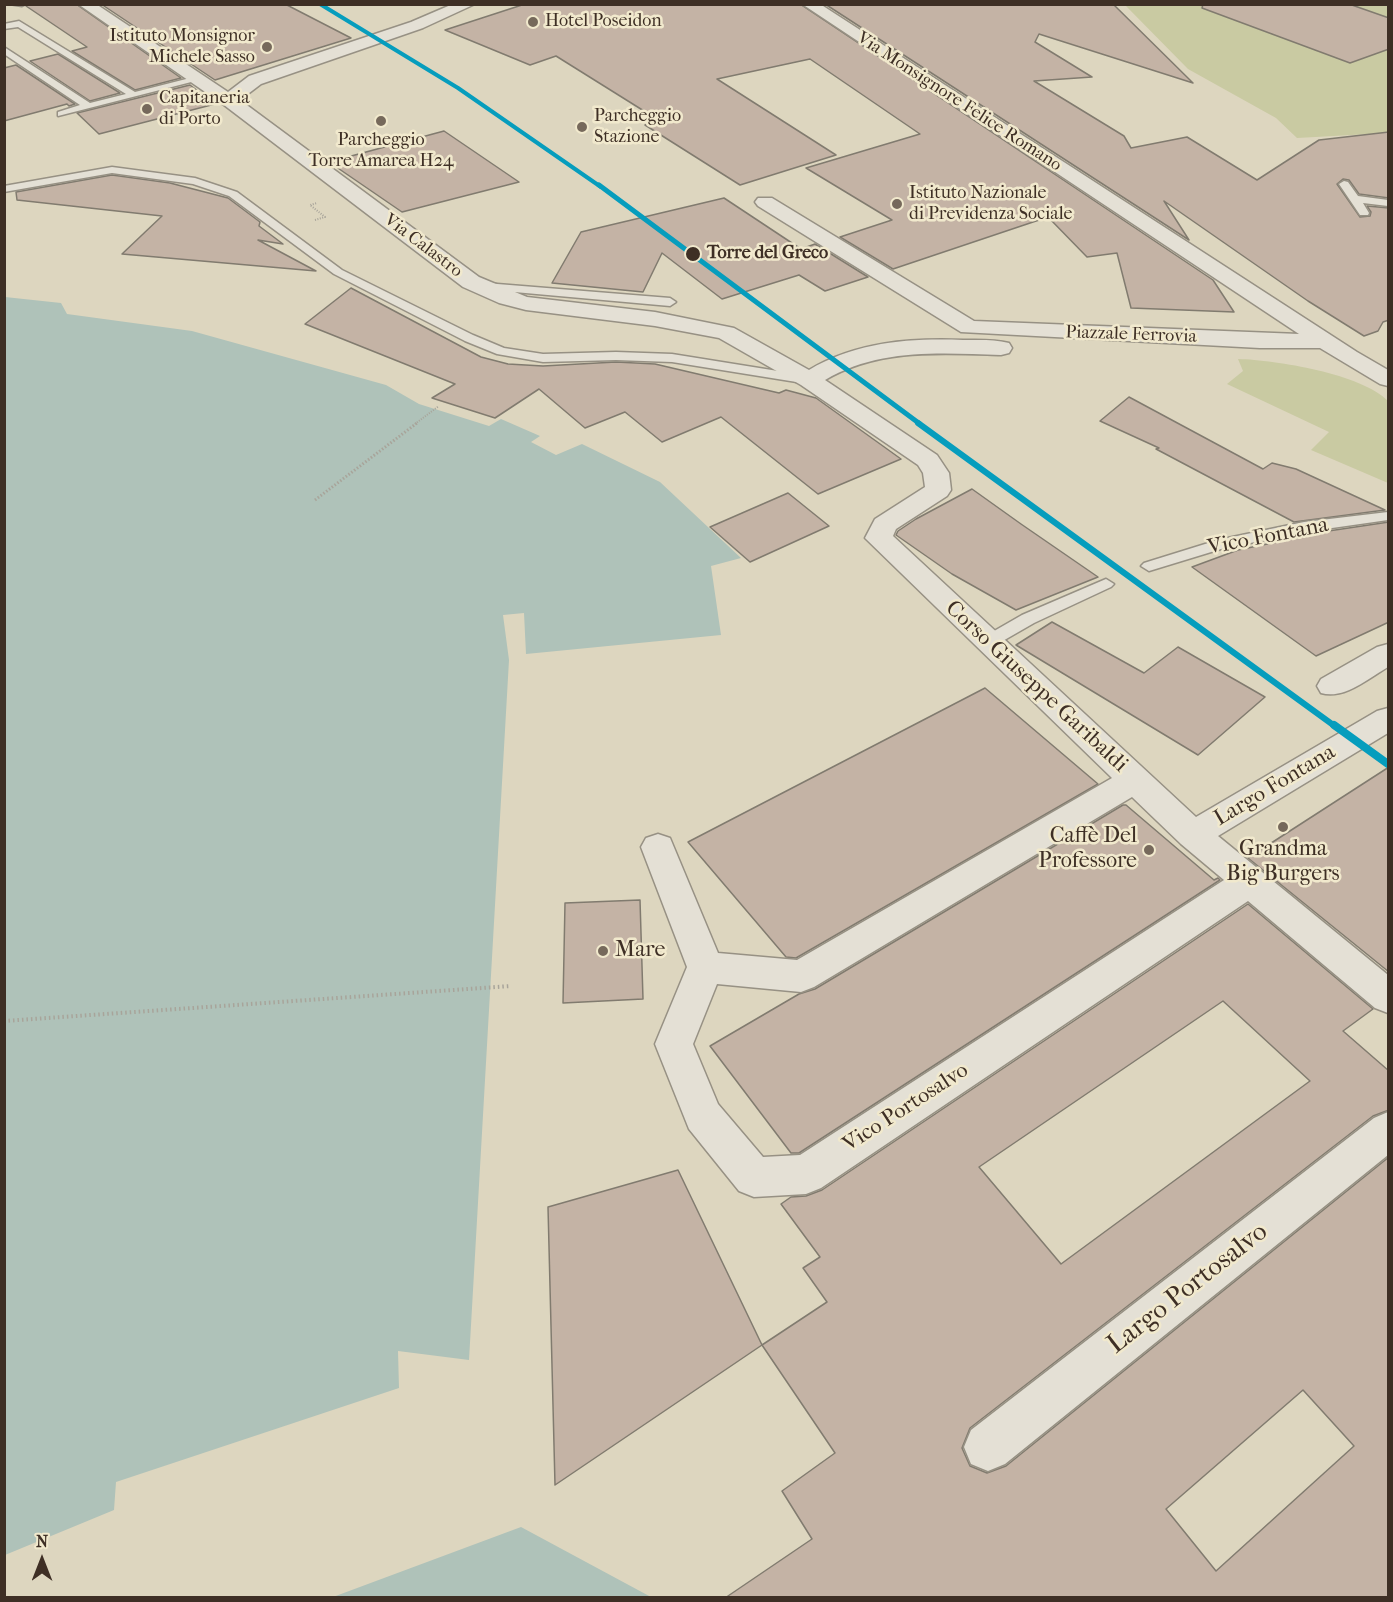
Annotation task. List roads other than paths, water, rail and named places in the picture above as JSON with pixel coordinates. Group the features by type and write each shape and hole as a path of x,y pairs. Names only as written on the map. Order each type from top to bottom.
{"street":[{"name":"Via Calastro","path":"85,4 230,101 471,282 507,298 526,303 655,319 726,333 816,375"},
{"path":"198,79 223,82 255,80 417,25 468,4"},
{"name":"Via Monsignore Felice Romano","path":"809,4 1349,357 1389,379"},
{"path":"230,101 236,93 255,80"},
{"name":"Piazzale Ferrovia","path":"765,202 962,324 979,329 1260,341 1325,341"},
{"name":"Piazzale Ferrovia","path":"941,310 1246,327 1303,327"},
{"path":"816,375 862,355 908,346 1288,353 1349,357 1389,365"},
{"name":"Corso Giuseppe Garibaldi","path":"816,375 928,460 936,473 938,490 884,525 879,538 1193,835 1389,998"},
{"path":"1332,686 1389,654"},
{"name":"Largo Fontana","path":"1193,835 1389,719"},
{"path":"658,847 705,967 801,976 1135,780"},
{"name":"Vico Portosalvo","path":"705,967 674,1044 703,1116 754,1177 806,1174 1249,882"},
{"name":"Largo Portosalvo","path":"988,1447 1389,1131"}],"lane":[{"path":"13,4 22,4"},
{"path":"4,27 19,24 134,95"},
{"path":"4,50 88,106"},
{"path":"60,114 198,79"},
{"path":"4,189 104,171 126,170 195,181 233,194 338,272 470,338 501,351 543,358 615,356 672,358 816,375"},
{"path":"1344,184 1364,213"},
{"path":"1355,199 1389,203"},
{"path":"485,287 670,302"},
{"name":"Vico Fontana","path":"1149,566 1229,542 1305,527 1389,516"},
{"path":"988,642 1028,619 1106,584"}],"place":[{"name":"Hotel Poseidon","path":"533,22"},
{"name":"Istituto Monsignor Michele Sasso","path":"267,47"},
{"name":"Capitaneria di Porto","path":"147,109"},
{"name":"Parcheggio Torre Amarea H24","path":"381,121"},
{"name":"Parcheggio Stazione","path":"582,127"},
{"name":"Istituto Nazionale di Previdenza Sociale","path":"897,204"},
{"name":"Torre del Greco","path":"693,254"},
{"name":"Grandma Big Burgers","path":"1283,827"},
{"name":"Caffè Del Professore","path":"1149,850"},
{"name":"Mare","path":"603,951"}]}
